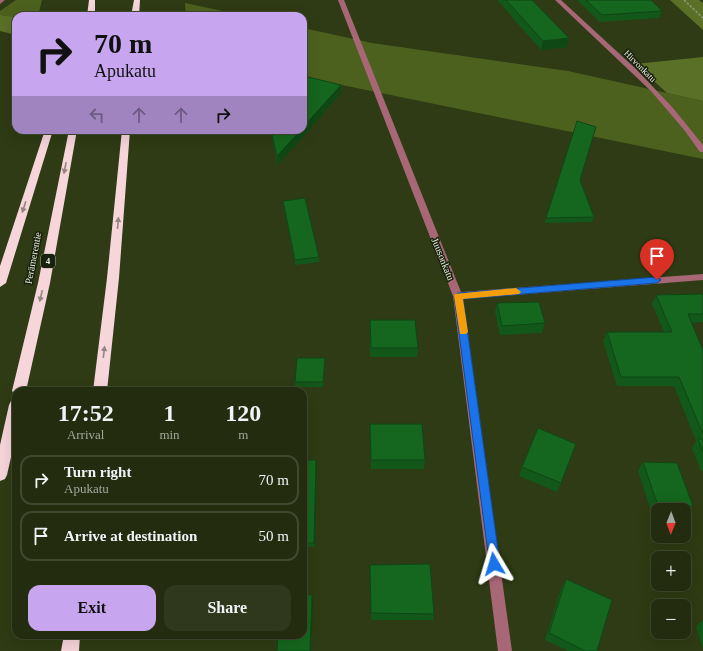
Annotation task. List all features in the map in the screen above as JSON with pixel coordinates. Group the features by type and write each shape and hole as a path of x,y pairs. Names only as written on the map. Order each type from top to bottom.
{"highway":[{"path":"91,12 92,0"},
{"path":"136,12 137,0"},
{"path":"0,283 48,134"},
{"name":"Perämerentie","path":"20,387 44,283 73,134"},
{"path":"100,387 113,278 126,134"},
{"path":"0,475 12,422"},
{"path":"70,651 72,639"}],"street":[{"name":"Juusonkatu","path":"341,0 458,296 505,651"},
{"name":"Hirvonkatu","path":"558,0 663,102 688,128 703,150"},
{"path":"458,296 703,277"}],"path":[{"path":"684,0 703,18"}],"green space":[{"path":"16,0 42,0 39,12 12,12 12,16 0,15 0,11"},
{"path":"670,0 699,0 703,3 703,30"},
{"path":"185,3 227,12 186,12"},
{"path":"0,15 12,16 12,34 0,31"},
{"path":"307,29 372,43 568,71 703,101 703,159 307,78"},
{"path":"703,57 703,101 667,93 635,64"}],"building":[{"path":"506,0 532,0 569,38 543,41"},
{"path":"586,0 651,0 662,11 602,15"},
{"path":"307,77 341,85 307,123"},
{"path":"577,121 596,127 580,180 594,217 546,218"},
{"path":"272,134 297,134 277,156"},
{"path":"305,198 319,257 295,260 283,201"},
{"path":"703,294 703,314 688,314 703,350 703,434 679,377 621,377 607,332 672,332 656,295"},
{"path":"539,302 545,323 502,326 497,303"},
{"path":"370,320 415,320 418,348 371,348"},
{"path":"297,358 325,358 323,382 295,382"},
{"path":"370,424 422,424 425,460 371,460"},
{"path":"538,428 576,444 561,483 522,467"},
{"path":"698,439 703,439 703,453"},
{"path":"307,460 316,460 314,543 307,543"},
{"path":"643,462 677,463 693,506 691,506 691,503 657,503"},
{"path":"430,564 434,614 371,613 370,565"},
{"path":"566,579 612,600 597,651 585,651 549,633"},
{"path":"307,595 312,595 310,651 277,651 278,639 307,639"}],"slow traffic":[{"path":"463,332 458,296 516,292"}],"route":[{"path":"494,564 458,296 657,280"}]}
